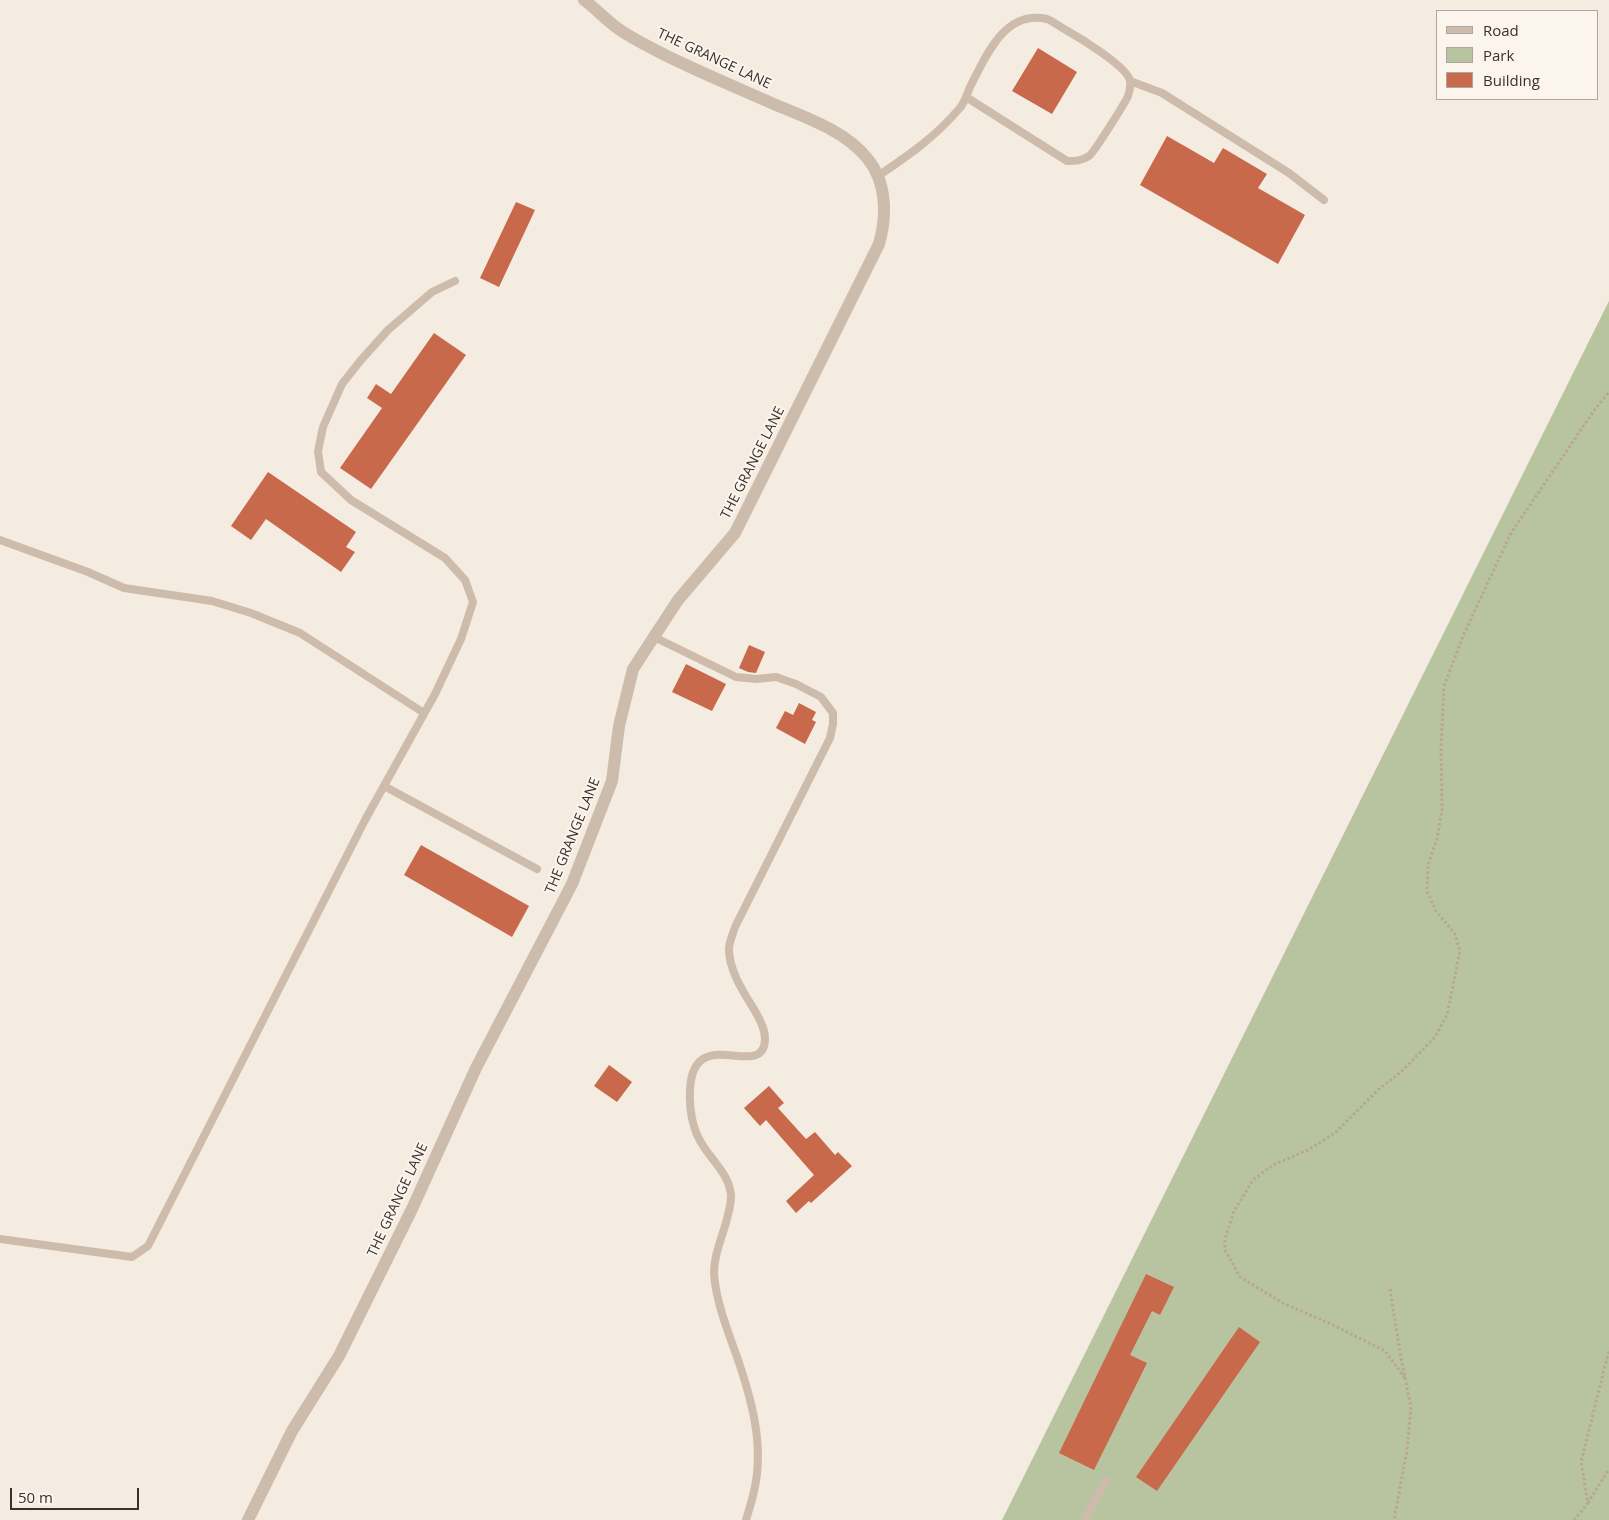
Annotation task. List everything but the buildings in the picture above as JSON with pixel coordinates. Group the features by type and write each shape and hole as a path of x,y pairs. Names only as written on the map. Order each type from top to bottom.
{"street":[{"name":"THE GRANGE LANE","path":"248,1520 292,1431 339,1356 412,1209 476,1068 572,884 612,781 620,726 633,669 678,600 735,533 879,244 885,213 878,176 867,158 846,140 822,124 668,56 617,28 584,0"}],"lane":[{"path":"878,176 924,144 962,107 966,97 995,42 1006,29 1015,23 1026,19 1047,19 1073,34 1124,69 1130,81 1128,95 1090,156 1079,161 1067,161 966,97"},
{"path":"1130,81 1162,93 1289,173 1324,200"},
{"path":"0,1239 132,1257 148,1246 461,639 473,602 464,580 445,558 350,500 321,472 318,451 323,427 342,384 361,360 388,330 432,292 455,281"},
{"path":"0,540 88,572 124,588 212,601 251,613 300,633 424,713"},
{"path":"654,637 736,677 757,679 776,677 796,684 821,697 833,713 830,738 735,927 729,948 732,966 762,1024 765,1038 764,1048 758,1054 749,1058 715,1054 699,1060 694,1068 690,1089 691,1114 700,1143 726,1178 731,1196 714,1272 716,1290 724,1321 747,1384 755,1420 757,1459 755,1490 746,1520"},
{"path":"384,786 537,869"},
{"path":"1084,1520 1106,1481"}],"path":[{"path":"1405,1378 1385,1351 1283,1303 1240,1277 1225,1250 1225,1239 1234,1211 1253,1180 1273,1165 1308,1150 1335,1133 1379,1089 1400,1072 1436,1037 1446,1015 1460,951 1455,934 1436,911 1427,891 1428,866 1437,839 1442,808 1441,749 1444,686 1464,636 1511,533 1595,409 1609,392"},
{"path":"1390,1289 1411,1407 1407,1450 1394,1520"},
{"path":"1588,1503 1581,1462 1609,1350"},
{"path":"1574,1520 1588,1503 1609,1469"}],"green space":[{"path":"1609,301 1609,1520 1002,1520"}]}
